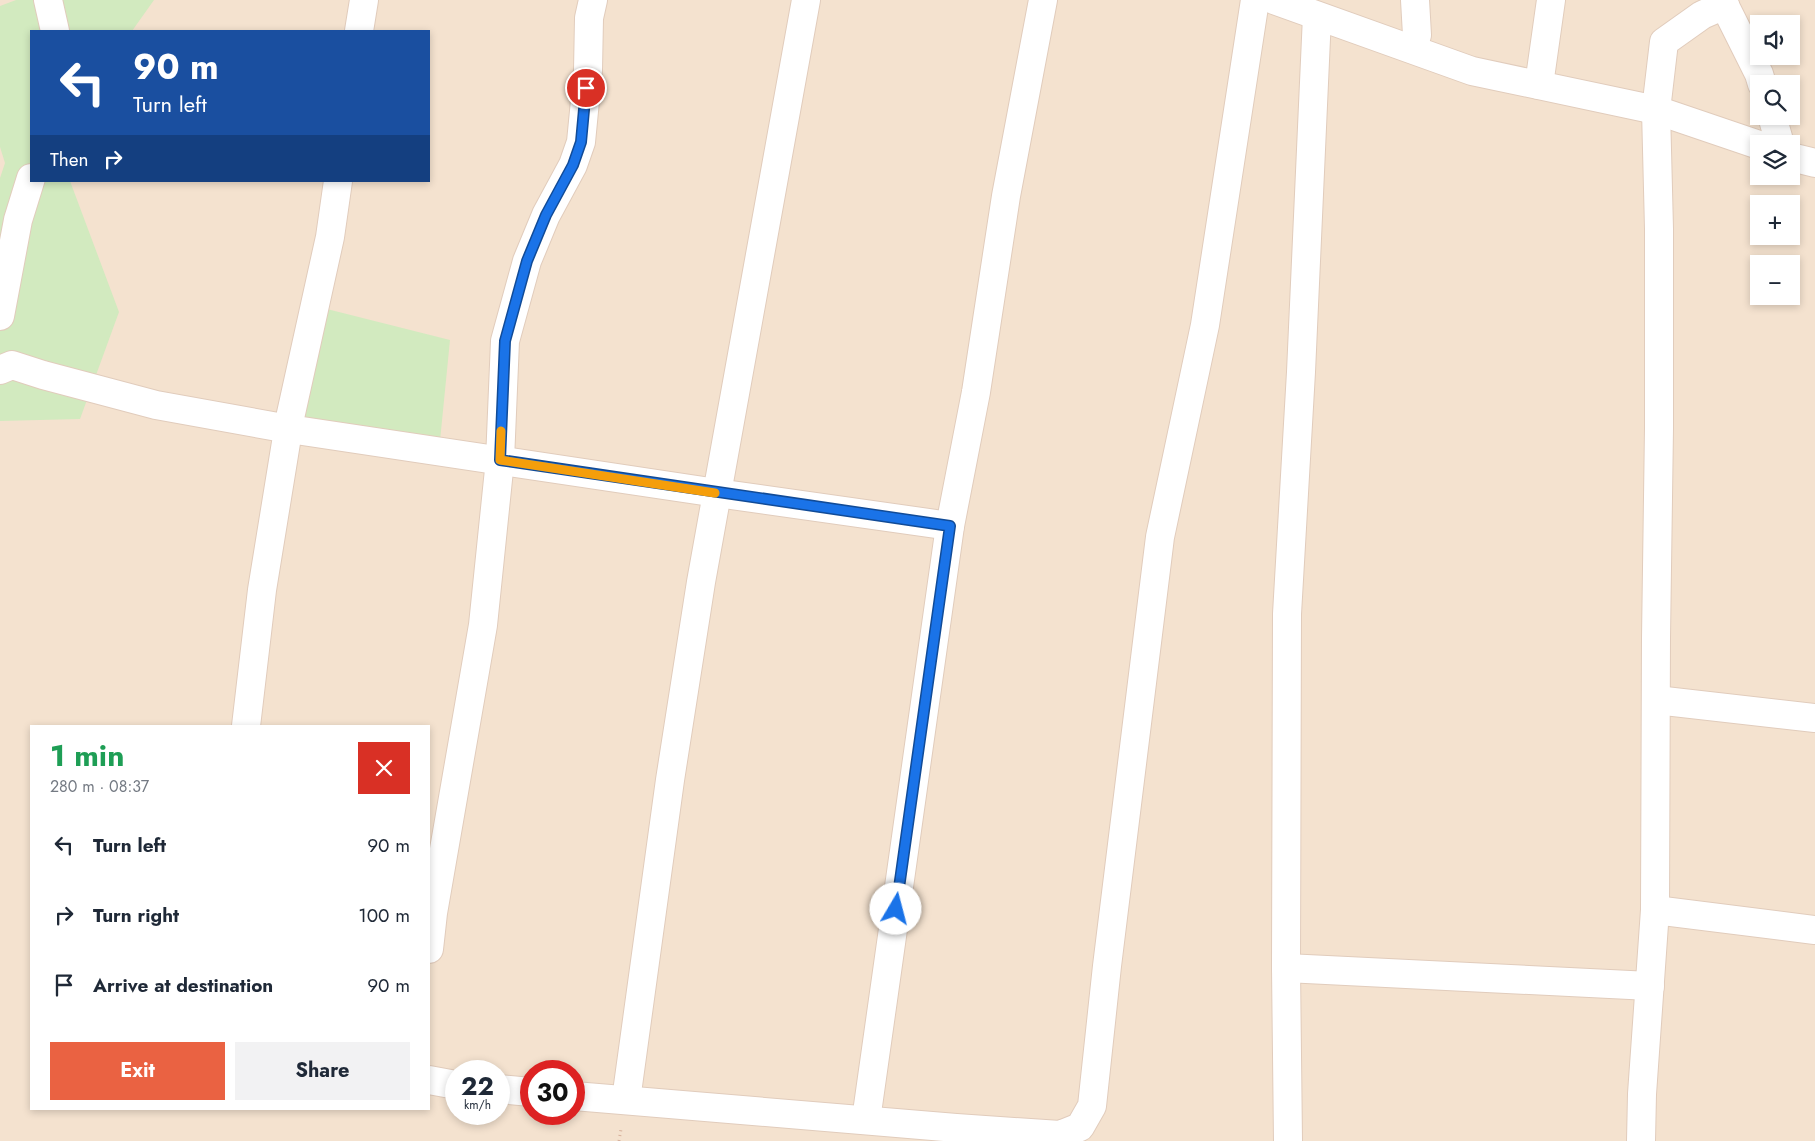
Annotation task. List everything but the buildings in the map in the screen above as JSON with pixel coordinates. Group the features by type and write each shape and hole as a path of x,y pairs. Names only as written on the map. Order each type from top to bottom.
{"street":[{"path":"48,0 55,30"},
{"path":"359,30 364,0"},
{"path":"430,940 433,913 483,625 500,460 505,341 527,261 546,215 573,165 581,142 593,0"},
{"path":"626,1100 670,780 701,582 806,0"},
{"path":"866,1120 950,526 976,392 1006,196 1043,0"},
{"path":"585,1097 1060,1135 1080,1127 1092,1106 1107,966 1160,537 1204,325 1255,0"},
{"path":"1274,0 1472,71 1656,110 1750,143"},
{"path":"1413,49 1417,35 1415,0"},
{"path":"1540,84 1551,0"},
{"path":"1641,1141 1642,1094 1655,910 1660,249 1656,110 1664,42 1724,2 1759,75"},
{"path":"1288,1141 1286,968 1287,614 1302,362 1317,16"},
{"path":"1800,159 1815,163"},
{"path":"0,316 18,220 30,181"},
{"path":"246,725 262,590 289,429 330,237 338,182"},
{"path":"0,370 12,365 42,375 156,405 289,429 950,526"},
{"path":"1656,700 1815,718"},
{"path":"1655,910 1815,930"},
{"path":"1286,968 1650,986"},
{"path":"430,1080 445,1083"}],"shaded area":[{"path":"0,0 1815,0 1815,1141 0,1141"}],"green space":[{"path":"16,0 154,0 133,30 30,30 30,182 70,182 119,312 80,419 0,421 0,178 5,163 0,147 0,6"},
{"path":"315,306 450,340 439,451 289,429"}],"slow traffic":[{"path":"501,431 500,460 715,493"}],"route":[{"path":"586,88 581,142 573,165 546,215 527,261 505,341 500,460 950,526 896,909"}]}
